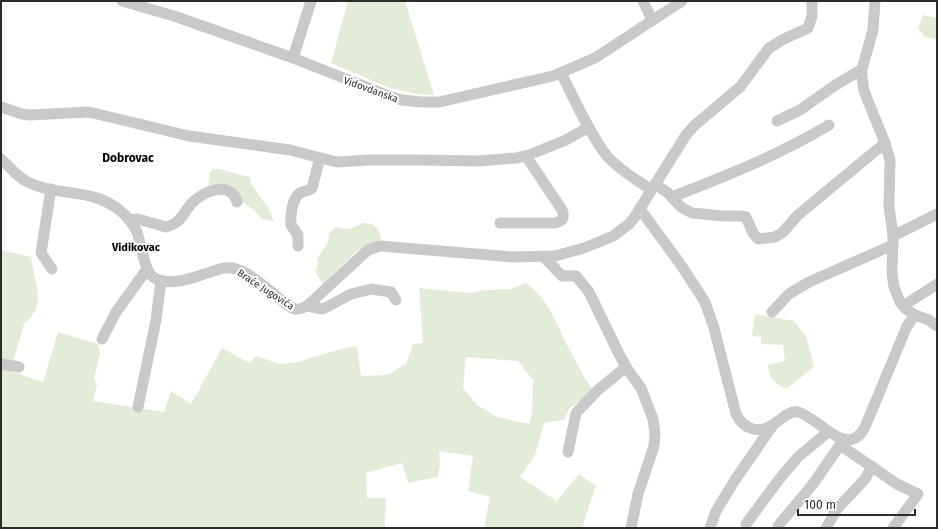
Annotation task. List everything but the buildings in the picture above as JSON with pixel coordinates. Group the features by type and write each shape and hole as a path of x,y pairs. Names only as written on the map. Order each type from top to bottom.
{"street":[{"name":"Vidovdanska","path":"122,1 174,16 293,58 380,93 402,100 421,102 439,102 524,84 561,73 595,58 682,1"},
{"path":"293,58 311,1"},
{"path":"643,1 652,20"},
{"name":"Braće Jugovića","path":"161,281 178,281 218,269 232,268 241,271 259,282 290,307 300,309 307,306 368,250 380,246 512,257 544,257 565,254 613,236 629,224 686,135 695,125 740,87 769,48 808,28 812,16 812,1"},
{"path":"875,1 873,30 862,69 862,84 890,160 890,214 893,240 892,273 894,287 903,306 915,315 925,317 937,326"},
{"path":"777,121 800,110 834,86 862,69"},
{"path":"561,73 589,127 606,155 612,161 653,187 672,197 681,207 692,213 746,217 753,233 758,239 775,237 782,232 798,215 885,143"},
{"path":"1,107 29,115 89,112 189,136 290,150 337,162 369,160 478,161 516,158 526,156 564,140 589,127"},
{"path":"672,197 734,173 786,149 829,125"},
{"path":"500,223 555,223 564,218 562,210 526,156"},
{"path":"298,246 298,235 290,225 294,202 300,193 311,190 320,158"},
{"path":"1,159 21,179 31,184 51,189 76,192 101,199 117,208 129,220 137,232 147,269 152,277 161,281 156,320 138,407"},
{"path":"51,189 41,253 52,269"},
{"path":"129,220 138,219 162,227 169,226 178,221 194,201 202,195 219,189 232,193 237,202"},
{"path":"640,209 705,302 714,328 733,406 738,419 742,424 751,429 762,429 773,426"},
{"path":"772,312 789,294 809,282 893,240 937,214"},
{"path":"544,257 562,276 576,276 590,292 626,367 640,388 653,419 655,434 654,446 638,494 631,528"},
{"path":"102,339 116,312 147,269"},
{"path":"903,306 937,284"},
{"path":"307,306 323,309 351,294 372,289 391,292 396,300"},
{"path":"778,526 813,484 842,442 861,435 866,428 907,326 915,315"},
{"path":"1,364 19,367"},
{"path":"568,452 576,413 598,390 626,367"},
{"path":"710,528 716,512 735,480 773,426 790,413 798,412 808,416 897,484 918,494 893,528"},
{"path":"746,524 798,457 828,432"},
{"path":"826,528 837,509 865,479 872,466"}],"green space":[{"path":"348,1 405,1 434,95 416,94 390,88 331,63"},
{"path":"923,15 937,18 937,40 925,37 918,28"},
{"path":"213,169 219,169 250,177 251,183 267,205 274,221 262,219 244,203 208,186 210,173"},
{"path":"362,223 375,226 382,239 357,251 323,284 315,271 318,265 317,259 328,242 329,233 336,227 349,229"},
{"path":"1,250 31,257 38,293 36,309 24,324 10,371 43,382 58,332 98,344 100,353 94,379 97,384 93,401 164,412 171,391 191,404 222,348 250,363 256,356 280,364 298,362 340,349 357,346 361,376 387,375 406,364 413,344 423,343 419,288 469,293 486,290 511,289 526,283 539,295 549,308 574,359 593,391 569,409 564,420 547,422 544,424 535,455 520,477 557,501 579,474 596,486 582,528 484,528 490,497 468,491 473,456 439,451 440,464 438,477 408,483 402,463 366,473 367,498 386,498 385,528 1,528","holes":["466,357 518,361 533,380 532,415 529,424 497,417 477,405 463,388"]},
{"path":"755,314 794,321 807,338 814,367 786,389 773,380 768,365 785,361 783,345 761,344 761,337 752,336"}],"district":[{"name":"Dobrovac","path":"128,158"},
{"name":"Vidikovac","path":"136,247"}]}
